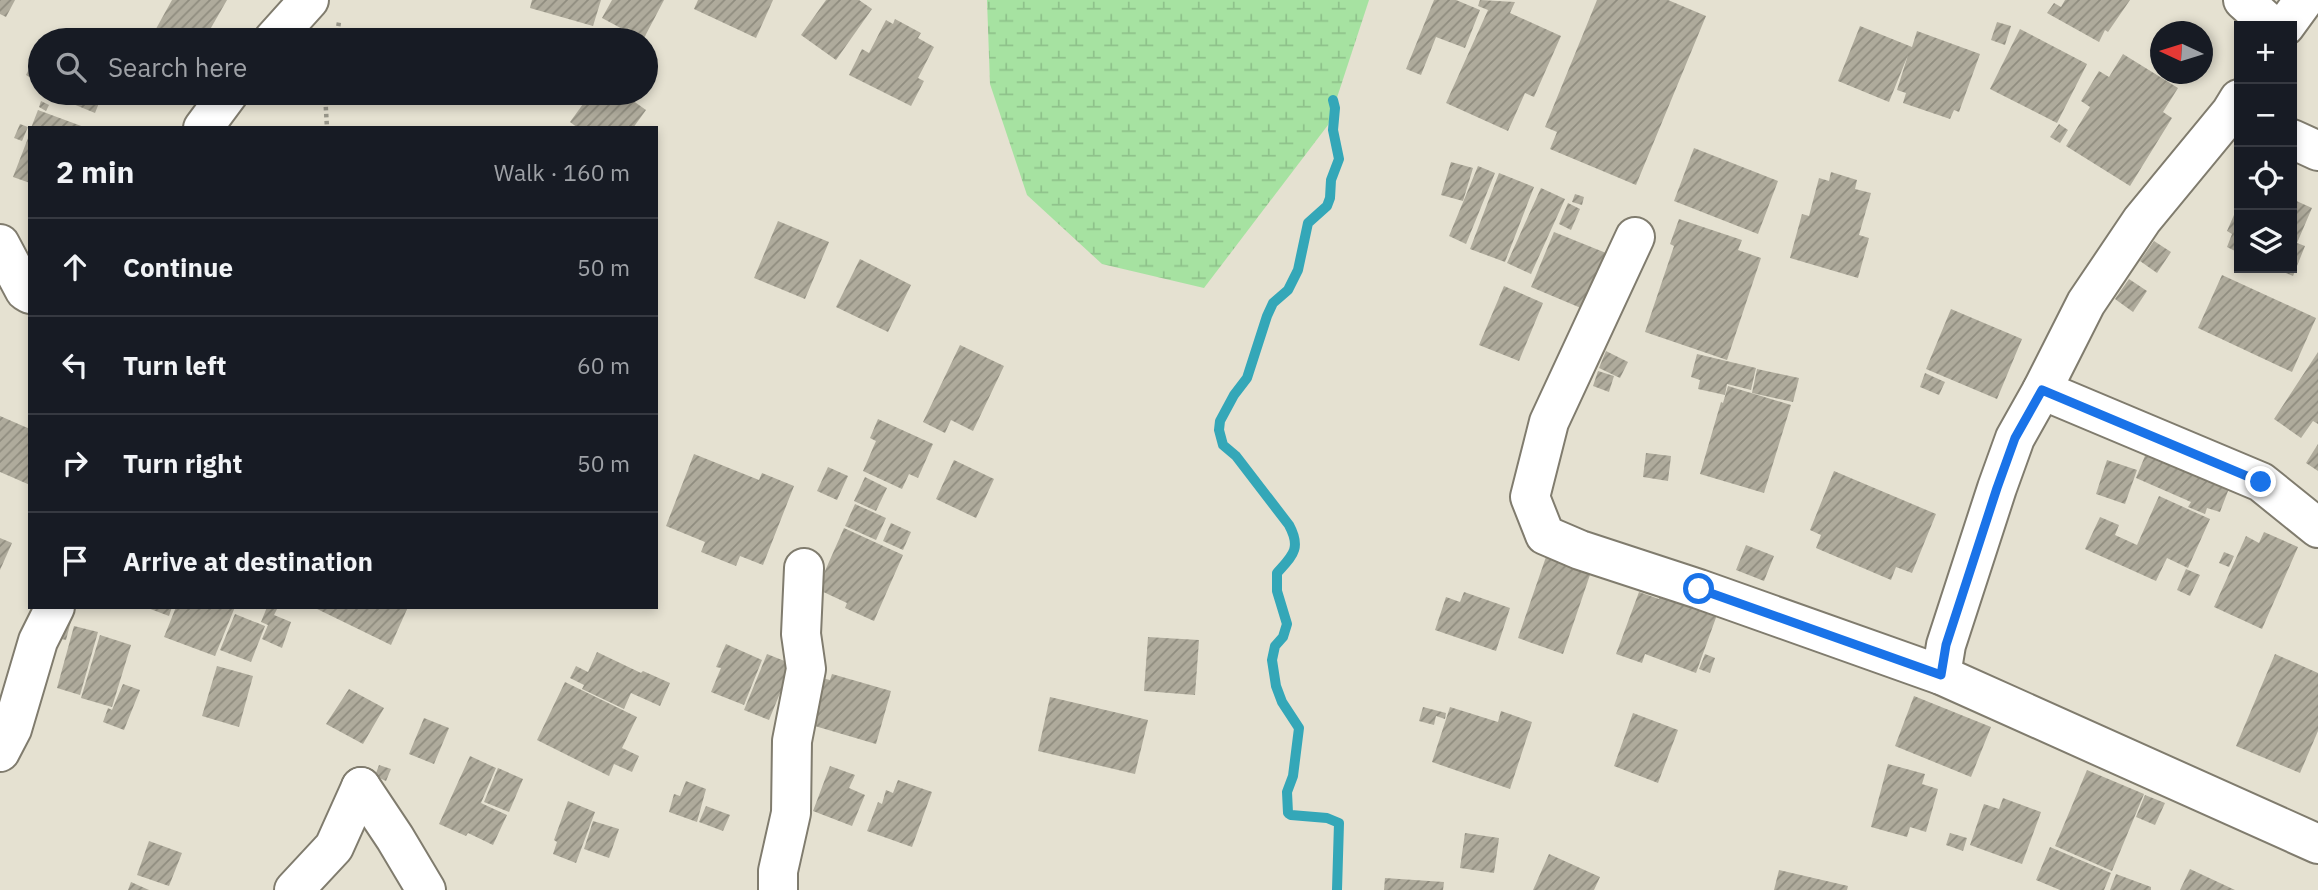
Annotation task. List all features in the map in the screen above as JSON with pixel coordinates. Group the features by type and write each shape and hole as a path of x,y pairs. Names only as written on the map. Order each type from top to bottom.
{"street":[{"path":"283,28 309,0"},
{"path":"2244,0 2267,21"},
{"path":"2289,21 2304,0"},
{"path":"205,126 220,105"},
{"path":"1941,675 1946,645 2015,438 2086,303 2142,220 2234,111"},
{"path":"2297,141 2318,151"},
{"path":"1635,237 1549,422 1530,496 1545,535 1580,550 1941,675 2318,844"},
{"path":"0,244 21,296"},
{"path":"2042,390 2261,482 2318,528"},
{"path":"778,890 778,871 791,813 792,741 806,669 801,634 804,568"},
{"path":"0,752 12,729 38,641 54,609"},
{"path":"294,890 334,847 361,788 426,890"}],"path":[{"path":"326,105 327,126"}],"green space":[{"path":"987,0 1369,0 1328,125 1204,288 1102,264 1027,195 990,84"}],"building":[{"path":"0,0 15,0 6,17 0,14"},
{"path":"172,0 227,0 211,28 156,28"},
{"path":"532,0 601,0 593,26 530,8"},
{"path":"612,0 664,0 649,28 621,28 602,18"},
{"path":"698,0 773,0 756,38 694,9"},
{"path":"826,0 859,0 872,9 836,60 801,35"},
{"path":"1434,0 1456,0 1480,10 1465,48 1436,37 1421,75 1406,69"},
{"path":"1480,0 1515,2 1510,13 1561,36 1534,97 1525,93 1508,131 1446,103 1488,10 1478,6"},
{"path":"1597,0 1668,0 1706,16 1636,185 1550,149 1557,132 1545,127"},
{"path":"2065,0 2130,0 2108,32 2105,30 2099,42 2047,13 2054,3 2061,7"},
{"path":"895,19 921,33 918,38 934,47 918,78 924,81 911,106 849,75 862,49 869,53 886,20 893,24"},
{"path":"1997,22 2011,26 2005,45 1991,40"},
{"path":"1860,26 1912,47 1917,31 1980,54 1959,112 1954,110 1950,119 1903,103 1906,93 1897,90 1908,55 1889,102 1838,81"},
{"path":"2020,29 2087,64 2057,123 1990,89"},
{"path":"2123,54 2150,71 2150,84 2172,84 2178,88 2163,112 2172,118 2130,186 2066,146 2090,107 2081,101 2099,71 2109,77"},
{"path":"40,105 49,105 46,111"},
{"path":"76,105 98,105 95,113"},
{"path":"582,105 639,105 646,110 634,126 575,126 570,122"},
{"path":"38,110 81,126 32,126"},
{"path":"20,124 28,127 22,141 14,138"},
{"path":"2059,124 2068,130 2060,143 2050,137"},
{"path":"28,138 28,182 13,177"},
{"path":"1694,148 1778,181 1758,234 1674,201"},
{"path":"1451,162 1473,168 1463,201 1441,195"},
{"path":"1478,166 1495,173 1466,244 1449,236"},
{"path":"1831,172 1857,180 1855,189 1871,193 1859,235 1869,238 1858,278 1790,258 1802,214 1809,216 1819,178 1829,181"},
{"path":"1499,173 1534,187 1505,262 1470,249"},
{"path":"1541,188 1565,199 1531,274 1507,263"},
{"path":"1575,194 1584,197 1582,205 1572,202"},
{"path":"2297,201 2312,208 2297,243"},
{"path":"1568,203 1580,209 1571,230 1559,224"},
{"path":"2234,215 2234,250 2227,247 2232,234 2227,231"},
{"path":"1679,219 1742,240 1738,250 1761,258 1727,360 1645,332 1674,246 1670,244"},
{"path":"778,221 829,242 805,299 754,278"},
{"path":"1554,232 1611,255 1588,311 1531,287"},
{"path":"2154,241 2171,252 2157,273 2140,261"},
{"path":"2297,243 2305,246 2297,266"},
{"path":"860,259 911,285 888,332 836,307"},
{"path":"2222,275 2316,318 2292,372 2198,328"},
{"path":"2129,279 2147,291 2133,312 2115,299"},
{"path":"1504,286 1543,303 1519,361 1479,345"},
{"path":"1951,309 2022,339 1997,399 1926,369"},
{"path":"960,345 1004,366 973,431 951,420 945,433 923,422"},
{"path":"1606,351 1628,362 1620,378 1599,368"},
{"path":"2318,352 2318,424 2313,421 2301,438 2274,419"},
{"path":"1697,354 1756,368 1751,390 1727,384 1725,395 1698,389 1700,380 1691,377"},
{"path":"1757,369 1799,378 1793,402 1752,393"},
{"path":"1598,371 1614,376 1609,392 1593,386"},
{"path":"1925,373 1945,382 1939,395 1920,387"},
{"path":"1728,386 1791,405 1764,493 1700,474"},
{"path":"0,416 28,428 28,484 0,472"},
{"path":"878,419 933,444 918,478 909,474 902,489 863,471 876,441 870,438"},
{"path":"2318,444 2318,471 2306,463"},
{"path":"2149,446 2233,478 2220,512 2207,508 2205,514 2188,507 2191,502 2136,478"},
{"path":"1646,453 1671,456 1668,481 1643,477"},
{"path":"694,454 759,480 762,473 794,486 763,565 740,556 736,566 701,552 705,542 666,526"},
{"path":"954,460 994,479 976,518 936,499"},
{"path":"2107,460 2137,470 2125,504 2096,494"},
{"path":"828,467 848,476 837,500 817,491"},
{"path":"1834,471 1936,514 1912,573 1896,567 1891,580 1816,548 1821,535 1810,530"},
{"path":"865,477 887,488 876,511 854,501"},
{"path":"2159,496 2210,519 2188,568 2167,558 2156,581 2085,549 2100,517 2119,525 2115,535 2137,545"},
{"path":"855,504 886,518 876,540 845,526"},
{"path":"891,523 911,532 903,550 883,541"},
{"path":"844,528 903,555 874,621 845,608 847,603 817,589"},
{"path":"2264,532 2298,547 2262,629 2214,607 2246,536 2259,543"},
{"path":"0,538 12,543 0,570"},
{"path":"1746,545 1774,556 1764,581 1736,570"},
{"path":"2224,552 2234,556 2229,567 2219,563"},
{"path":"1547,554 1592,569 1563,654 1518,638"},
{"path":"2186,569 2200,575 2190,596 2177,590"},
{"path":"1663,591 1718,612 1696,673 1645,654 1642,663 1616,654 1639,592 1659,599"},
{"path":"1464,592 1510,608 1496,651 1435,630 1446,597 1460,602"},
{"path":"150,609 171,609 169,616"},
{"path":"175,609 234,609 215,656 164,637"},
{"path":"266,609 277,609 274,615 291,622 282,648 262,639 268,625 261,622"},
{"path":"317,609 407,609 391,645"},
{"path":"60,614 72,617 66,640 53,637"},
{"path":"235,614 265,626 251,662 220,650"},
{"path":"74,626 98,632 80,695 57,688"},
{"path":"100,635 131,645 112,707 81,698"},
{"path":"1148,637 1199,640 1195,695 1144,691"},
{"path":"726,644 762,660 744,705 711,692 721,668 716,667"},
{"path":"597,652 641,673 643,671 670,683 660,706 631,693 624,709 582,689 584,685 570,678 576,666 588,672"},
{"path":"767,654 792,664 769,720 744,710"},
{"path":"1705,654 1715,658 1710,673 1699,669"},
{"path":"2275,654 2318,673 2318,731 2300,773 2236,746"},
{"path":"217,666 253,676 239,727 202,716"},
{"path":"832,674 891,691 876,744 808,724 822,678 830,680"},
{"path":"565,682 637,717 622,748 639,756 632,772 614,764 609,776 537,740"},
{"path":"123,684 140,690 124,730 103,722 108,708 112,710"},
{"path":"349,689 384,708 363,744 326,724"},
{"path":"1914,696 1991,727 1971,777 1895,746"},
{"path":"1050,697 1148,720 1135,774 1038,751"},
{"path":"1423,707 1446,713 1445,719 1436,716 1434,725 1419,721"},
{"path":"1450,707 1498,722 1501,711 1532,722 1510,789 1432,762"},
{"path":"1633,713 1678,730 1658,783 1614,766"},
{"path":"424,718 449,728 434,764 409,754"},
{"path":"470,756 496,768 481,803 507,815 493,845 468,833 466,836 439,824"},
{"path":"1888,764 1925,774 1922,784 1938,789 1926,832 1910,827 1907,837 1871,827"},
{"path":"379,765 391,769 386,781 375,776"},
{"path":"830,766 855,775 849,788 865,795 852,826 813,811"},
{"path":"498,768 523,779 509,812 484,802"},
{"path":"2087,770 2144,794 2112,871 2055,846"},
{"path":"898,780 932,792 912,847 867,831 878,802 882,804 886,790 893,793"},
{"path":"686,781 706,789 697,822 669,812 674,794 680,796"},
{"path":"2145,795 2165,803 2155,825 2136,817"},
{"path":"2003,798 2041,812 2022,864 1970,845 1984,804 1999,809"},
{"path":"568,801 595,812 576,863 553,854 557,842 554,840"},
{"path":"706,806 730,815 723,831 699,822"},
{"path":"593,821 619,829 609,858 584,849"},
{"path":"1465,833 1499,838 1494,873 1460,868"},
{"path":"1950,833 1967,838 1963,851 1946,845"},
{"path":"149,841 182,853 169,886 137,875"},
{"path":"2050,847 2111,873 2104,890 2060,890 2036,880"},
{"path":"1549,854 1600,877 1594,890 1533,890"},
{"path":"2190,869 2235,890 2180,890"},
{"path":"1779,870 1848,886 1847,890 1774,890"},
{"path":"2116,874 2151,887 2151,890 2110,890"},
{"path":"1385,878 1444,882 1443,890 1384,890"},
{"path":"131,882 149,890 128,890"}],"waterway":[{"path":"1333,100 1333,130 1339,159 1331,180 1330,198 1327,206 1308,223 1298,270 1288,290 1273,303 1247,378 1234,395 1220,421 1219,430 1223,445 1236,456 1289,525 1295,540 1294,552 1277,573 1277,591 1287,624 1283,637 1275,646 1272,660 1276,686 1282,702 1299,728 1293,776 1287,792 1288,813 1327,818 1339,823 1337,890"}],"route":[{"path":"1699,589 1941,675 1946,645 1997,488 2015,438 2042,390 2261,482"}]}
